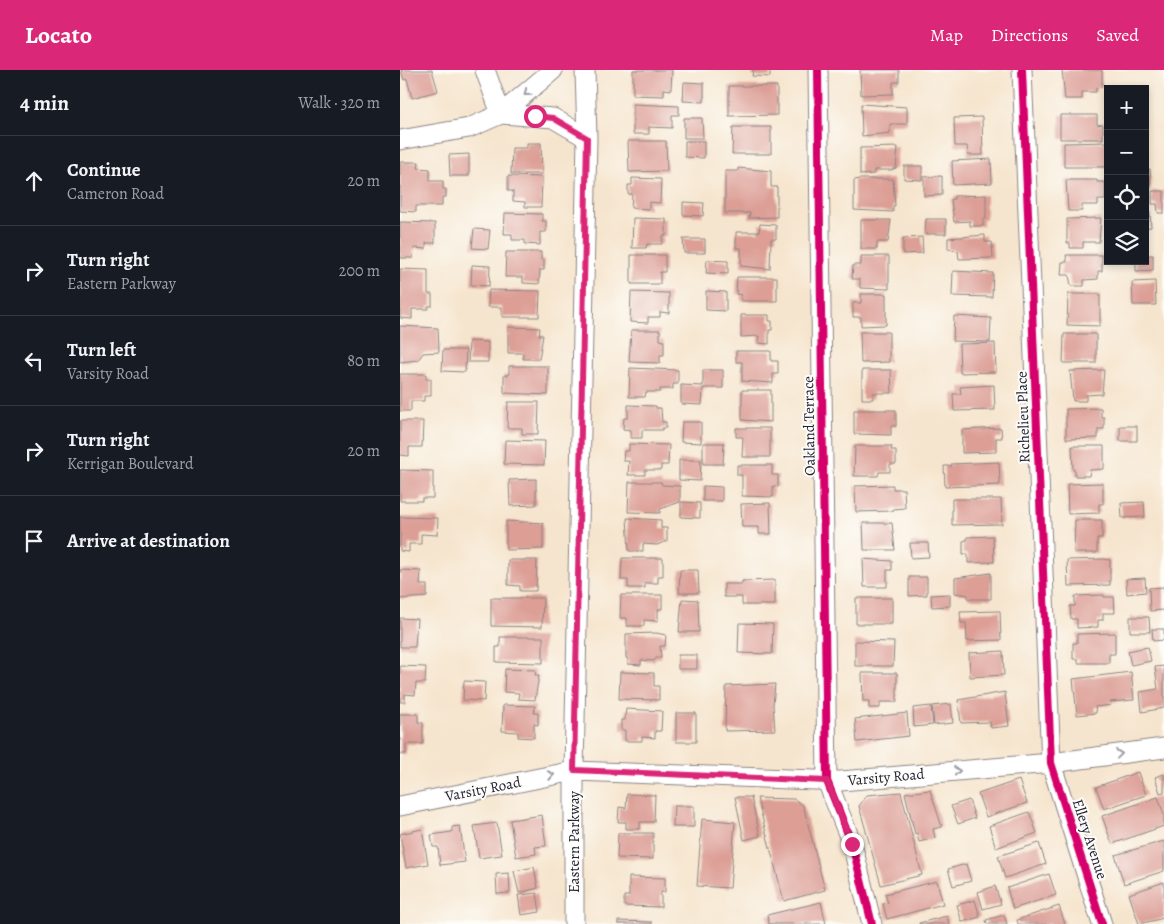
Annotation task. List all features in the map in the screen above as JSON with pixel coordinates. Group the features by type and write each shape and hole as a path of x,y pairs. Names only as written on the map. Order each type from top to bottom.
{"street":[{"path":"485,70 501,114"},
{"path":"400,140 469,128 501,114 553,70"},
{"name":"Eastern Parkway","path":"574,924 574,770 587,138 585,70"},
{"name":"Oakland Terrace","path":"818,70 827,781"},
{"name":"Richelieu Place","path":"1022,70 1052,763"},
{"path":"501,114 553,118 587,138"},
{"name":"Varsity Road","path":"400,806 574,770 827,781 1052,763 1164,748"},
{"name":"Ellery Avenue","path":"1052,763 1102,924"},
{"path":"827,781 852,844 872,924"}],"building":[{"path":"401,70 432,70 438,91 412,98 407,79 404,80"},
{"path":"633,70 672,70 671,90 664,89 664,96 633,95"},
{"path":"753,70 770,70 770,77 752,76"},
{"path":"860,70 899,70 899,82 893,82 893,94 861,95"},
{"path":"1062,70 1102,70 1102,87 1096,88 1096,92 1082,92 1082,99 1065,99"},
{"path":"684,82 704,83 704,102 683,101"},
{"path":"729,86 777,86 777,115 729,116"},
{"path":"633,104 679,106 679,115 672,115 672,128 649,127 649,134 633,134"},
{"path":"861,104 907,107 907,124 890,124 890,133 862,136"},
{"path":"1060,115 1097,115 1097,125 1103,124 1103,139 1060,139"},
{"path":"982,117 983,155 968,155 967,146 955,146 954,118"},
{"path":"684,118 702,118 703,138 684,138"},
{"path":"733,127 771,127 771,154 732,154"},
{"path":"628,141 666,141 667,171 629,172"},
{"path":"685,141 704,141 704,158 685,157"},
{"path":"1104,142 1104,167 1064,167 1064,143"},
{"path":"527,143 541,143 542,174 511,174 512,148 527,148"},
{"path":"898,147 896,168 891,170 874,170 874,174 860,175 860,148"},
{"path":"469,154 469,176 450,176 449,155"},
{"path":"991,159 992,183 953,185 952,161"},
{"path":"400,162 419,162 418,168 430,169 430,181 443,181 446,197 442,197 442,206 416,206 416,212 400,211"},
{"path":"904,166 922,166 922,180 904,179"},
{"path":"738,168 771,171 771,187 777,187 777,217 749,218 750,213 725,213 725,171 738,171"},
{"path":"1149,169 1150,169 1151,189 1149,189"},
{"path":"508,176 542,177 541,207 525,207 525,202 513,201 513,191 508,191"},
{"path":"942,176 942,195 924,196 924,177"},
{"path":"632,178 661,179 660,203 649,202 649,209 631,208 632,194 628,194 628,185 632,185"},
{"path":"893,179 895,206 893,206 893,212 854,210 854,180"},
{"path":"1066,180 1097,180 1097,182 1104,182 1104,200 1098,200 1098,205 1082,205 1082,211 1068,211"},
{"path":"1152,191 1164,191 1164,213 1158,213 1157,204 1152,204"},
{"path":"986,195 986,219 983,219 983,226 970,226 970,221 954,222 951,199 954,199 954,196"},
{"path":"683,202 704,203 703,216 683,215"},
{"path":"505,213 542,214 542,221 546,221 546,232 540,232 540,245 525,244 525,240 512,240 512,234 504,234"},
{"path":"1149,213 1150,213 1151,227 1149,227"},
{"path":"633,218 666,219 666,236 663,236 662,244 647,244 646,248 632,248"},
{"path":"1101,218 1099,242 1083,242 1083,248 1070,248 1070,243 1067,243 1067,219"},
{"path":"926,219 946,219 946,234 925,234"},
{"path":"861,220 891,220 888,242 877,242 877,249 861,249"},
{"path":"400,222 435,223 435,243 426,243 426,249 414,248 413,258 400,258"},
{"path":"760,224 776,225 776,239 771,239 770,269 741,266 741,248 736,248 736,232 759,232"},
{"path":"474,229 490,230 488,249 472,248"},
{"path":"985,235 985,242 992,242 993,258 959,259 958,251 948,249 948,238"},
{"path":"922,237 923,253 903,254 903,238"},
{"path":"683,239 705,239 705,253 684,253"},
{"path":"506,252 541,252 541,260 544,259 544,270 540,270 539,284 523,283 523,277 505,277"},
{"path":"631,255 665,255 665,272 660,272 660,284 631,284"},
{"path":"1066,255 1102,255 1102,271 1098,271 1098,279 1084,280 1084,286 1071,286 1069,275 1061,275 1062,262 1067,262"},
{"path":"1149,255 1153,255 1153,270 1136,271 1136,265 1149,265"},
{"path":"861,256 889,256 889,289 860,288 860,279 852,279 853,265 861,265"},
{"path":"707,260 728,261 728,274 706,273"},
{"path":"472,265 490,266 489,286 471,285"},
{"path":"400,269 428,270 428,294 432,294 432,306 428,306 428,309 412,309 412,319 400,318"},
{"path":"953,271 993,273 992,297 952,296"},
{"path":"737,277 777,277 777,301 741,301 741,295 736,294"},
{"path":"1155,281 1156,305 1133,305 1132,282"},
{"path":"489,290 540,291 539,317 502,317 502,307 488,307"},
{"path":"706,291 726,292 726,311 706,310"},
{"path":"631,292 669,293 669,313 660,312 660,317 648,317 648,323 630,322"},
{"path":"861,294 886,294 886,325 861,326 861,317 853,317 853,303 861,303"},
{"path":"1068,294 1100,294 1100,326 1067,325"},
{"path":"741,315 769,315 769,321 772,321 772,330 769,330 769,344 758,343 759,336 741,337"},
{"path":"954,316 991,318 990,342 953,341"},
{"path":"400,326 438,328 439,352 423,353 418,360 400,362"},
{"path":"508,327 540,328 539,335 543,335 539,359 523,359 523,353 508,353"},
{"path":"631,330 660,330 660,340 664,341 664,355 660,355 660,363 629,362"},
{"path":"860,332 889,332 889,362 861,363"},
{"path":"1064,334 1096,334 1096,363 1063,363"},
{"path":"469,341 488,342 488,362 468,362"},
{"path":"995,343 996,372 960,373 959,344"},
{"path":"443,350 466,350 465,372 442,371"},
{"path":"736,351 771,351 771,361 778,361 778,374 773,374 773,383 742,381 742,362 736,362"},
{"path":"509,366 548,366 548,395 504,393 504,375 509,375"},
{"path":"630,368 678,370 678,384 673,384 673,389 660,389 660,392 646,392 645,397 629,397"},
{"path":"703,370 723,370 723,388 703,388 702,405 681,404 681,385 703,386"},
{"path":"862,370 891,370 892,393 873,393 873,399 862,399"},
{"path":"1104,370 1102,394 1086,395 1086,401 1073,401 1070,371"},
{"path":"400,374 426,374 426,379 431,379 431,396 424,396 424,401 411,401 411,411 400,411"},
{"path":"994,385 995,410 954,411 953,394 961,394 960,387"},
{"path":"742,390 771,390 771,422 742,420"},
{"path":"508,402 539,402 538,434 522,434 522,428 507,428"},
{"path":"628,405 656,406 656,408 661,408 662,422 666,422 666,428 662,428 662,430 642,430 642,438 631,438 631,430 623,429 624,418 628,418"},
{"path":"1101,408 1101,417 1104,417 1104,429 1098,429 1098,438 1066,439 1066,409"},
{"path":"854,410 896,410 896,426 891,426 891,435 854,434"},
{"path":"400,421 423,421 422,447 409,447 409,456 400,455"},
{"path":"682,422 701,422 701,443 681,442"},
{"path":"1120,426 1137,426 1137,441 1120,441"},
{"path":"736,428 770,428 770,457 742,457 743,437 736,437"},
{"path":"1001,428 1002,438 996,438 996,452 962,453 962,430"},
{"path":"505,440 545,441 544,465 504,464"},
{"path":"703,443 724,443 723,464 703,464"},
{"path":"629,444 669,445 668,465 661,465 661,470 645,470 645,475 628,475 629,461 623,461 624,451 629,451"},
{"path":"855,446 892,446 891,450 896,450 896,464 890,464 890,472 879,472 878,476 854,476"},
{"path":"1072,446 1104,446 1104,469 1090,470 1089,476 1075,476"},
{"path":"679,460 701,460 700,481 679,480"},
{"path":"999,462 1000,485 945,487 944,466"},
{"path":"737,465 772,465 772,475 778,475 778,487 773,486 773,497 742,496 742,475 737,475"},
{"path":"400,470 433,471 433,498 422,498 422,501 400,501"},
{"path":"536,479 536,505 510,506 509,480"},
{"path":"629,482 661,482 662,485 680,486 680,502 660,509 660,513 628,512"},
{"path":"1103,483 1103,504 1099,504 1099,513 1068,514 1067,484"},
{"path":"893,485 893,489 904,489 905,508 893,509 893,511 856,512 855,486"},
{"path":"703,486 722,487 722,501 703,501"},
{"path":"952,499 1001,499 1002,524 952,525"},
{"path":"681,502 700,503 700,518 681,517"},
{"path":"1144,502 1145,517 1122,518 1121,503"},
{"path":"770,503 771,534 759,534 759,527 742,527 741,504"},
{"path":"400,517 438,518 437,535 421,534 421,544 409,544 409,552 400,551"},
{"path":"627,518 661,520 661,528 667,528 667,541 657,545 643,544 643,551 629,551"},
{"path":"1075,520 1102,520 1102,538 1097,538 1097,553 1074,553"},
{"path":"506,521 543,523 543,549 506,550"},
{"path":"863,523 892,523 895,550 864,550"},
{"path":"993,536 994,562 968,563 968,554 963,554 963,541 967,540 967,537"},
{"path":"910,543 928,543 929,557 911,558"},
{"path":"622,558 663,558 663,576 658,576 658,583 645,583 645,588 628,588 628,580 621,580"},
{"path":"863,559 892,561 892,570 887,570 887,587 864,587"},
{"path":"508,560 537,560 536,591 520,591 520,586 508,585"},
{"path":"1067,560 1110,560 1110,585 1068,586"},
{"path":"400,570 421,571 420,585 427,585 427,597 400,599"},
{"path":"680,570 698,570 699,593 679,593"},
{"path":"991,573 991,599 968,599 968,595 955,593 955,578"},
{"path":"909,577 927,577 927,595 909,596"},
{"path":"1145,578 1146,592 1127,594 1126,579"},
{"path":"775,580 775,605 742,605 742,597 724,597 724,584 742,584 742,581"},
{"path":"1164,587 1164,610 1150,611 1149,588"},
{"path":"950,594 950,606 932,607 931,595"},
{"path":"621,595 662,595 662,609 658,609 658,621 644,620 644,626 627,626 627,618 620,618"},
{"path":"1104,595 1104,597 1114,597 1115,613 1103,613 1103,620 1098,620 1098,627 1077,628 1077,619 1071,619 1070,606 1075,606 1075,596"},
{"path":"491,598 543,598 542,627 491,626"},
{"path":"856,598 892,598 892,624 856,624"},
{"path":"682,599 698,600 699,632 679,632"},
{"path":"1000,611 1001,640 967,641 966,623 961,623 960,612"},
{"path":"1130,617 1149,617 1150,632 1130,632"},
{"path":"400,618 417,619 415,647 400,647"},
{"path":"739,623 773,624 772,654 738,653"},
{"path":"1152,629 1164,629 1164,640 1153,641"},
{"path":"656,633 666,635 665,646 660,646 661,658 656,658 654,661 641,660 641,665 628,664 628,659 626,658 626,634"},
{"path":"1115,633 1115,654 1109,654 1109,663 1078,663 1078,659 1073,659 1073,643 1077,643 1077,634"},
{"path":"500,637 543,637 543,663 496,662 496,647 500,647"},
{"path":"855,641 894,642 893,666 855,666"},
{"path":"1148,647 1151,661 1131,665 1128,651"},
{"path":"1003,651 1004,675 970,677 969,653"},
{"path":"678,655 697,655 697,669 678,669"},
{"path":"400,666 426,667 425,683 416,683 415,695 405,694 405,702 400,702"},
{"path":"1164,666 1164,708 1142,712 1140,692 1158,689 1155,667"},
{"path":"505,669 536,670 535,675 539,675 535,700 518,699 519,693 504,692"},
{"path":"620,672 654,673 654,686 659,686 659,700 619,699"},
{"path":"1131,672 1134,700 1110,702 1111,705 1095,707 1096,713 1077,715 1073,679"},
{"path":"862,673 897,673 897,702 880,702 880,708 869,708 869,701 863,701"},
{"path":"464,681 485,682 484,701 463,700"},
{"path":"775,684 773,705 775,730 725,731 726,686"},
{"path":"1005,692 1009,726 991,728 990,722 961,723 958,700"},
{"path":"951,704 953,723 934,725 932,706"},
{"path":"503,705 535,706 534,713 538,713 538,725 534,724 534,738 518,737 518,732 502,731"},
{"path":"931,706 933,725 914,727 913,708"},
{"path":"626,709 662,711 661,731 655,731 655,738 642,737 642,741 625,741 625,730 621,730 621,720 625,720"},
{"path":"676,713 696,713 696,742 676,742"},
{"path":"907,713 909,736 857,742 855,719"},
{"path":"400,714 418,714 418,722 423,723 423,744 406,744 406,754 400,754"},
{"path":"1138,772 1146,795 1104,809 1096,787"},
{"path":"1164,774 1164,792 1160,793 1155,777"},
{"path":"1019,780 1027,803 986,817 978,794"},
{"path":"930,790 942,827 933,829 935,838 919,842 917,833 915,834 905,793"},
{"path":"901,792 922,875 881,885 859,806 867,795"},
{"path":"627,794 655,795 654,822 640,822 640,829 626,829 626,822 618,822 619,807 626,808"},
{"path":"735,797 751,797 760,836 744,840"},
{"path":"1158,797 1164,815 1164,826 1112,844 1102,816"},
{"path":"757,798 794,799 803,805 825,890 784,901"},
{"path":"969,800 975,818 958,824 951,806"},
{"path":"674,806 694,806 694,827 673,827"},
{"path":"1029,812 1037,833 996,848 989,826"},
{"path":"542,815 546,846 535,847 536,854 516,857 510,820"},
{"path":"702,819 735,822 730,888 697,886"},
{"path":"497,823 502,855 479,858 474,826"},
{"path":"460,826 465,862 440,865 438,847 433,847 431,835 452,832 452,827"},
{"path":"422,829 428,864 406,868 400,834"},
{"path":"618,833 653,833 653,859 617,858"},
{"path":"1164,841 1164,871 1124,884 1115,855"},
{"path":"1039,843 1046,864 1005,878 998,856"},
{"path":"966,864 971,881 953,886 948,869"},
{"path":"534,867 538,888 519,893 514,871"},
{"path":"509,873 510,893 497,894 496,874"},
{"path":"1049,874 1056,895 1013,909 1007,888"},
{"path":"629,877 665,878 665,892 661,892 661,907 624,906 624,896 629,896"},
{"path":"937,881 943,904 887,919 883,904 888,903 885,894"},
{"path":"1164,882 1164,918 1139,924 1129,894"},
{"path":"995,886 1001,904 983,909 978,892"},
{"path":"537,893 540,912 521,915 518,895"},
{"path":"975,900 980,917 962,922 957,905"},
{"path":"821,902 826,924 769,924 767,915"},
{"path":"1059,906 1065,924 1018,924 1017,920"},
{"path":"1004,915 1007,924 987,924 986,920"},
{"path":"947,916 949,924 919,924 919,923"},
{"path":"618,921 652,922 652,924 618,924"}],"cycle path":[{"path":"818,70 827,781 852,844 872,924"},
{"path":"1022,70 1051,763 1102,924"}],"route":[{"path":"535,116 553,118 587,138 574,770 827,781 852,844"}]}
